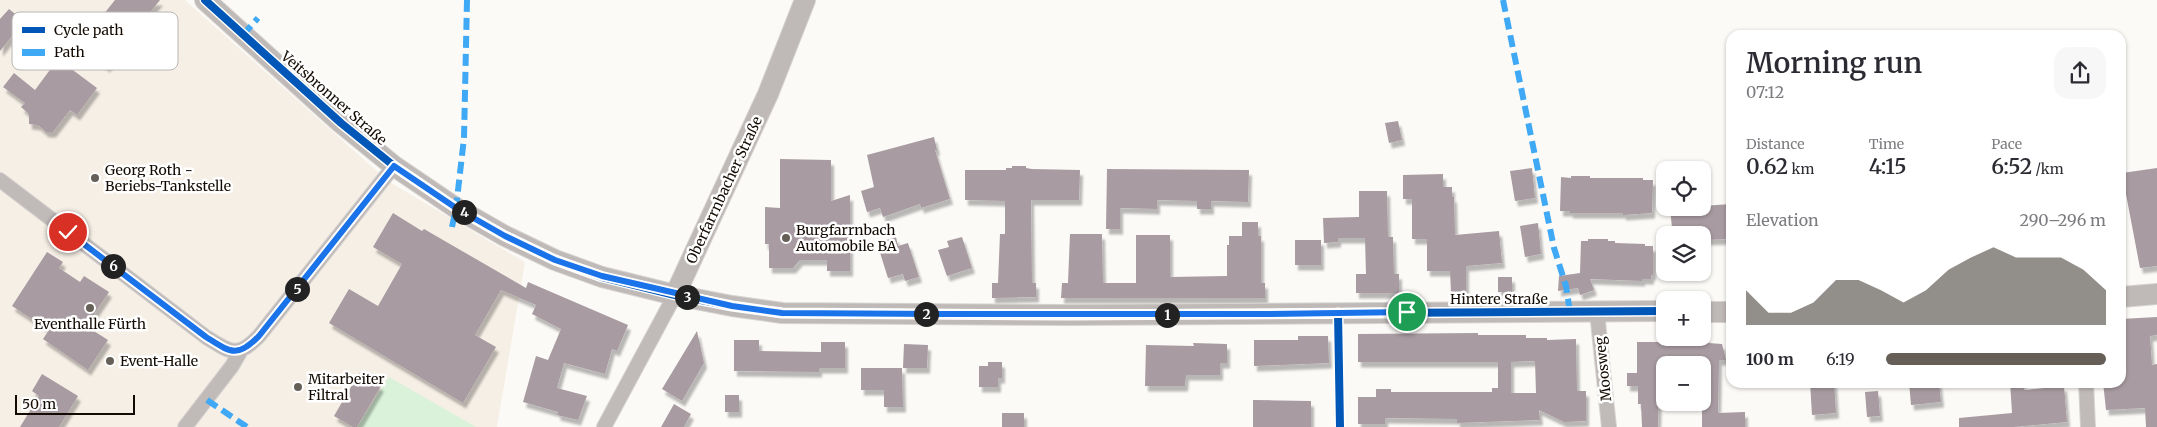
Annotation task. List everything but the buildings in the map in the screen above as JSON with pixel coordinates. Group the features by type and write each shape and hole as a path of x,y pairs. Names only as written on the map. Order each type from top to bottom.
{"street":[{"name":"Veitsbronner Straße","path":"205,0 342,123 394,166 456,208 505,236 555,260 602,276 675,295"},
{"name":"Oberfarrnbacher Straße","path":"604,427 675,295 761,110 805,0"},
{"path":"185,427 232,366 240,352 249,347 259,336 394,166"},
{"path":"0,180 206,337 229,351 240,352"},
{"path":"2126,297 2157,294"},
{"name":"Hintere Straße","path":"675,295 782,313 1079,315 1656,311"},
{"name":"Moosweg","path":"1597,312 1609,427"},
{"path":"1711,312 1726,312"},
{"path":"2086,388 2088,427"}],"shaded area":[{"path":"0,0 185,0 388,181 525,262 497,427 0,427"}],"green space":[{"path":"389,377 476,427 357,427"}],"marked path":[{"path":"452,227 464,138 467,0"},
{"path":"1503,0 1554,248 1566,286 1570,312"},
{"path":"243,35 258,18"},
{"path":"207,400 247,427"}],"cycle path":[{"path":"205,0 341,123 394,166 456,208 505,236 555,260 602,277 675,295 782,313 1069,315 1656,311"},
{"path":"1338,313 1340,427"}],"place":[{"name":"Georg Roth - Beriebs-Tankstelle","path":"95,178"},
{"name":"Burgfarrnbach Automobile BA","path":"786,238"},
{"name":"Eventhalle Fürth","path":"90,308"},
{"name":"Event-Halle","path":"110,361"},
{"name":"Mitarbeiter Filtral","path":"298,387"}],"route":[{"path":"68,232 206,337 229,351 240,352 249,347 259,336 394,166 456,208 505,236 555,260 602,276 675,295 732,306 782,313 1069,315 1407,312"}]}
